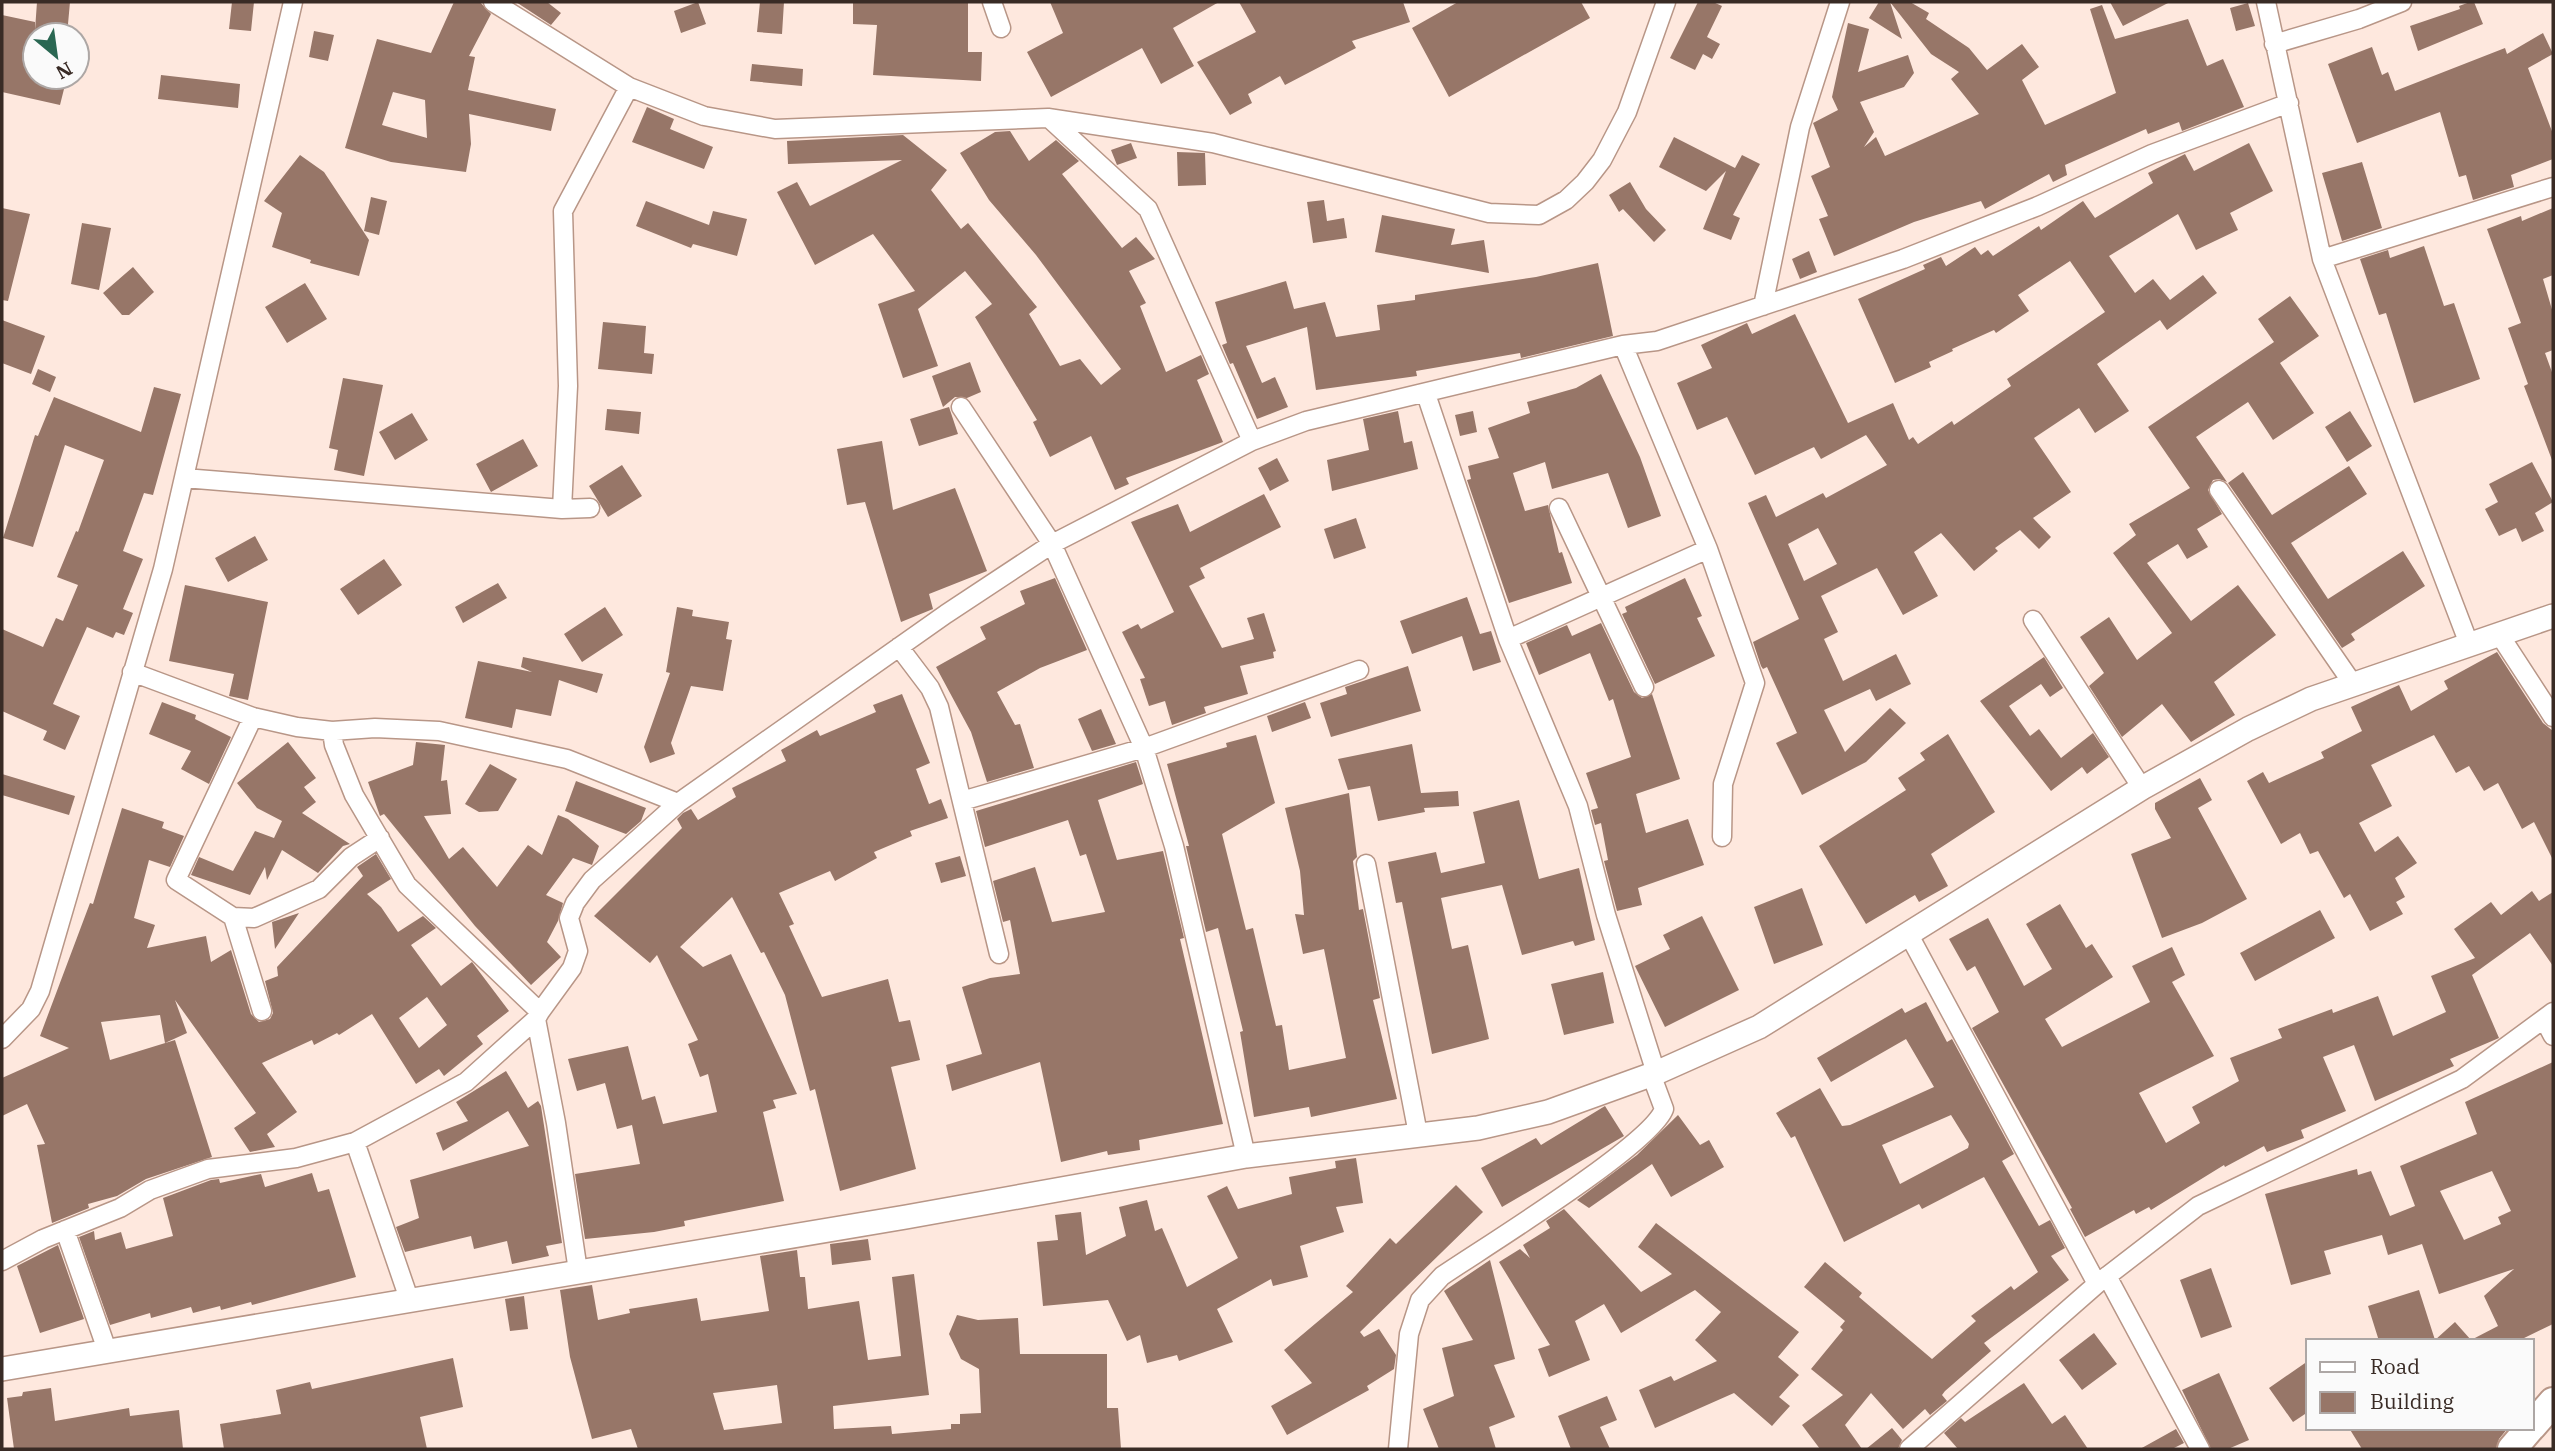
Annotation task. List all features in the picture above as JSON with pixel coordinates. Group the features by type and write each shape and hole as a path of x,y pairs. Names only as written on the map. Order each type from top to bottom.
{"main road":[{"path":"2534,1424 2553,1402"},
{"path":"2512,1449 2528,1430"}],"street":[{"path":"2,1039 31,1009 40,991 163,569 293,2"},
{"path":"493,2 629,88 704,116 775,129 1048,118 1204,142 1489,213 1539,215 1566,200 1585,183 1602,160 1627,112 1666,2"},
{"path":"992,2 1001,28"},
{"path":"1763,306 1800,127 1840,2"},
{"path":"2266,2 2322,259 2469,644"},
{"path":"2274,44 2359,19 2402,2"},
{"path":"562,509 568,386 564,211 629,88"},
{"path":"2,1261 65,1230 120,1208 150,1190 208,1169 296,1158 355,1142 466,1082 538,1016 572,968 578,951 569,918 575,903 592,880 678,803 899,647 1052,544 1252,441 1306,421 1623,345 1657,341 1915,254 2038,206 2152,154 2289,103"},
{"path":"1048,118 1148,209 1252,441"},
{"path":"2322,259 2553,187"},
{"path":"1623,345 1708,549 1755,682 1723,784 1722,837"},
{"path":"1398,1449 1409,1334 1420,1300 1442,1276 1610,1162 1660,1120 1664,1109 1606,915 1578,806 1508,639 1426,394"},
{"path":"961,407 1052,544 1144,748 1174,846 1246,1156"},
{"path":"184,478 562,509 590,508"},
{"path":"2219,490 2353,684"},
{"path":"1559,508 1644,687"},
{"path":"1508,639 1708,549"},
{"path":"2,1369 108,1353 1246,1156 1478,1128 1548,1112 1653,1074 1759,1027 2142,788 2248,729 2353,684 2553,616"},
{"path":"2033,620 2142,788"},
{"path":"2499,634 2553,717"},
{"path":"899,647 935,697 999,954"},
{"path":"962,801 1144,748 1359,670"},
{"path":"132,672 253,717 297,727 332,731 375,728 452,734 567,759 678,803"},
{"path":"253,717 176,880 233,917 254,918 318,889 351,857 380,838"},
{"path":"332,731 334,745 354,795 407,885 538,1016 578,1271"},
{"path":"1366,864 1418,1134"},
{"path":"233,917 262,1011"},
{"path":"1909,935 2200,1449"},
{"path":"1909,1449 2102,1280 2198,1206 2462,1079 2549,1016 2553,1036"},
{"path":"355,1142 410,1299"},
{"path":"65,1230 108,1353"}],"building":[{"path":"37,2 70,2 68,21 36,21"},
{"path":"232,2 254,2 251,31 229,29"},
{"path":"454,2 480,2 491,14 469,56 475,57 468,90 556,109 551,131 469,114 471,144 466,172 391,162 345,148 377,39 431,53","holes":["393,92 425,100 427,138 382,125"]},
{"path":"516,2 547,2 561,13 551,25"},
{"path":"698,2 706,24 681,33 674,11"},
{"path":"760,2 784,2 782,34 757,32"},
{"path":"853,2 968,2 968,52 982,52 981,81 873,75 877,25 853,24"},
{"path":"1050,2 1219,2 1173,28 1194,66 1161,84 1142,48 1051,97 1027,52 1063,33"},
{"path":"1239,2 1403,2 1410,22 1352,41 1356,48 1285,85 1280,76 1248,94 1252,103 1230,115 1197,62 1256,32"},
{"path":"1458,2 1581,2 1590,18 1449,97 1412,28"},
{"path":"1698,2 1713,2 1722,6 1707,37 1720,44 1712,59 1703,54 1695,70 1670,58"},
{"path":"1879,2 1890,2 1902,39 1869,18"},
{"path":"1890,2 1910,2 1929,13 1926,19 1969,48 1987,70 2022,44 2039,67 2022,80 2045,125 2116,93 2090,9 2102,5 2115,39 2188,19 2207,66 2223,59 2244,107 2182,131 2179,122 2148,134 2146,129 2065,165 2067,175 2053,182 2049,174 1985,209 1981,201 1914,222 1834,256 1819,219 1828,216 1811,176 1830,167 1813,123 1838,110 1832,97 1848,23 1869,29 1858,72 1908,55 1914,73 1904,87 1860,102 1874,132 1864,147 1876,137 1885,156 1979,114 1951,79 1959,72 1931,54"},
{"path":"2110,2 2170,2 2123,26"},
{"path":"2474,2 2483,24 2418,51 2410,26 2460,9 2459,6"},
{"path":"2248,3 2255,26 2236,31 2230,8"},
{"path":"2,15 30,21 21,21 21,91 64,91 60,105 2,92"},
{"path":"314,31 334,35 328,61 309,57"},
{"path":"2543,33 2553,54 2528,68 2553,134 2553,159 2511,175 2514,187 2473,200 2466,175 2459,177 2440,112 2357,143 2328,64 2372,47 2382,75 2388,72 2395,91 2505,48 2507,54"},
{"path":"752,64 803,69 802,86 750,81"},
{"path":"161,75 240,84 238,108 158,99"},
{"path":"647,107 674,119 670,129 713,147 704,169 632,142"},
{"path":"1010,131 1029,161 1056,140 1079,161 1062,174 1122,248 1136,237 1155,259 1129,271 1146,303 1140,306 1166,372 1201,355 1209,374 1197,380 1223,442 1126,478 1129,484 1115,490 1091,436 1050,457 1033,422 1037,420 975,317 992,304 965,271 918,309 938,366 903,378 878,304 915,291 873,234 815,265 777,192 797,182 810,206 902,160 788,164 787,141 903,135 947,170 931,190 961,229 968,223 1037,307 1029,314 1060,366 1080,359 1101,385 1121,369 1036,255 989,200 960,153 995,132"},
{"path":"1674,137 1735,168 1742,155 1760,164 1733,215 1740,218 1731,240 1703,229 1726,171 1706,191 1659,167"},
{"path":"1131,143 1137,158 1117,165 1111,150"},
{"path":"2249,143 2273,191 2230,213 2238,230 2196,250 2178,214 2109,256 2135,293 2153,279 2170,300 2203,275 2217,293 2167,330 2160,320 2097,364 2129,411 2095,433 2079,408 2034,438 2071,492 2033,518 2051,537 2039,549 2020,530 1995,548 1998,551 1974,571 1941,533 1914,552 1938,596 1903,615 1877,568 1821,596 1838,632 1824,639 1843,681 1896,654 1911,684 1876,701 1870,689 1824,710 1845,752 1890,708 1906,723 1866,762 1802,795 1776,743 1797,733 1767,667 1763,669 1761,666 1753,642 1799,619 1748,503 1766,495 1776,517 1823,493 1826,498 1887,465 1866,435 1821,459 1814,447 1755,475 1727,417 1697,430 1677,383 1712,368 1701,345 1747,323 1752,334 1795,314 1848,423 1893,403 1909,440 1913,437 1918,444 1952,421 1954,425 2011,386 2007,379 2105,312 2070,261 2018,295 2029,311 1996,333 1994,330 1952,349 1953,351 1929,362 1931,367 1895,383 1858,299 1925,269 1923,265 1941,257 1946,266 1975,247 1981,255 1988,250 1993,256 2039,226 2041,230 2083,201 2095,218 2153,183 2148,173 2185,154 2194,171","holes":["1818,528 1837,564 1804,581 1788,544"]},
{"path":"1177,152 1205,153 1206,185 1178,186"},
{"path":"300,155 324,172 369,240 359,276 310,263 311,260 272,247 282,213 264,201"},
{"path":"2362,162 2382,228 2342,241 2322,173"},
{"path":"1630,182 1646,209 1666,230 1654,242 1623,209 1619,212 1609,195"},
{"path":"371,197 387,201 379,235 364,231"},
{"path":"1324,200 1327,221 1344,218 1347,238 1313,243 1307,202"},
{"path":"646,201 709,225 713,211 747,219 737,256 693,244 691,248 636,226"},
{"path":"2,208 30,214 8,301 2,300"},
{"path":"2553,208 2553,275 2543,279 2553,313 2553,350 2545,353 2553,375 2552,460 2524,386 2528,384 2508,328 2521,323 2487,229 2521,216 2522,221"},
{"path":"1382,215 1455,229 1451,245 1484,240 1489,273 1375,252"},
{"path":"82,223 111,228 99,290 71,284"},
{"path":"2424,246 2444,306 2454,303 2480,379 2414,403 2386,313 2379,315 2360,259 2388,250 2390,258"},
{"path":"1809,251 1817,272 1800,279 1792,259"},
{"path":"1598,263 1613,336 1521,358 1520,353 1416,371 1417,376 1316,390 1307,327 1246,346 1262,383 1275,377 1288,407 1257,419 1233,363 1230,364 1222,345 1227,343 1215,302 1286,281 1294,309 1325,302 1336,337 1380,330 1377,305 1415,300 1415,295 1536,277"},
{"path":"133,267 154,292 129,315 122,315 103,293"},
{"path":"305,283 327,319 287,343 265,307"},
{"path":"2290,296 2319,336 2280,363 2314,413 2273,440 2248,402 2196,437 2227,482 2213,480 2208,490 2222,514 2197,529 2208,547 2187,559 2178,544 2147,563 2191,621 2238,585 2276,635 2214,682 2235,715 2191,742 2162,704 2122,737 2089,686 2104,673 2080,637 2109,617 2137,660 2172,633 2113,553 2136,535 2129,524 2190,488 2148,427 2274,342 2258,319"},
{"path":"2,320 45,336 31,374 2,363"},
{"path":"603,322 646,326 644,353 654,354 652,374 598,369"},
{"path":"970,362 981,392 967,398 955,397 943,407 932,376"},
{"path":"38,369 56,377 50,392 32,384"},
{"path":"1601,374 1640,457 1661,516 1628,528 1608,473 1552,489 1545,462 1513,473 1525,511 1548,505 1559,553 1562,552 1572,583 1509,603 1467,480 1471,479 1468,466 1499,458 1488,428 1530,413 1527,402 1576,388"},
{"path":"343,378 383,385 364,476 334,470 338,450 329,448"},
{"path":"154,387 181,394 153,495 144,493 123,551 143,559 123,609 133,613 124,635 116,632 113,638 87,627 53,704 80,716 65,750 43,740 47,731 2,711 2,629 43,647 56,618 63,621 78,585 57,577 76,531 78,532 104,460 65,445 33,547 3,538 35,435 38,436 54,397 141,432"},
{"path":"949,407 958,434 919,446 910,419"},
{"path":"607,409 641,412 639,434 605,430"},
{"path":"1398,411 1404,443 1412,441 1418,469 1332,491 1327,460 1369,450 1363,419"},
{"path":"1473,411 1477,432 1460,436 1455,415"},
{"path":"2350,411 2372,446 2347,462 2325,427"},
{"path":"412,413 428,440 395,460 379,432"},
{"path":"523,439 538,466 491,492 476,464"},
{"path":"882,441 893,510 955,488 987,571 929,594 933,609 901,622 865,502 847,505 837,449"},
{"path":"1277,458 1289,481 1270,491 1258,468"},
{"path":"2532,462 2553,502 2535,513 2544,531 2522,542 2516,528 2499,536 2485,509 2498,502 2489,484"},
{"path":"622,465 642,496 608,517 589,486"},
{"path":"2349,466 2367,494 2291,543 2328,599 2403,551 2425,586 2351,634 2355,640 2342,648 2228,483 2243,472 2272,515"},
{"path":"1264,494 1281,527 1200,568 1205,578 1189,586 1222,648 1254,639 1247,618 1264,613 1276,651 1273,652 1274,658 1240,666 1248,694 1204,707 1206,713 1172,725 1165,701 1149,706 1140,679 1145,678 1122,632 1138,624 1141,629 1174,612 1131,522 1178,504 1190,532"},
{"path":"1356,518 1366,548 1334,559 1324,529"},
{"path":"255,536 268,560 228,582 215,558"},
{"path":"384,559 402,585 358,615 340,589"},
{"path":"1055,578 1087,650 1040,668 997,692 1015,725 1020,724 1034,768 987,782 971,732 936,667 986,639 980,627 1025,604 1020,591"},
{"path":"1685,578 1702,616 1697,618 1715,656 1655,684 1622,614 1627,612 1625,607"},
{"path":"498,583 507,598 463,623 455,607"},
{"path":"185,585 268,602 248,700 229,696 234,674 169,661"},
{"path":"1467,597 1480,634 1491,631 1501,662 1473,671 1462,636 1412,654 1400,621"},
{"path":"605,607 623,635 582,662 564,634"},
{"path":"677,607 693,610 692,616 729,622 726,639 732,640 723,691 691,686 671,743 675,754 650,763 644,747 670,673 666,672"},
{"path":"1601,623 1634,692 1642,698 1652,694 1680,779 1636,794 1646,833 1688,819 1704,865 1638,888 1642,905 1617,911 1604,861 1608,860 1601,823 1595,825 1591,810 1598,808 1586,773 1631,757 1613,699 1609,701 1590,653 1539,675 1526,643 1567,625 1572,636"},
{"path":"2497,652 2543,723 2553,731 2553,860 2534,822 2522,829 2498,783 2484,791 2469,766 2456,773 2434,735 2371,765 2392,806 2359,823 2375,852 2398,836 2417,863 2395,878 2405,897 2396,902 2403,914 2370,931 2350,894 2344,898 2318,851 2310,854 2300,833 2281,844 2247,781 2263,772 2269,783 2324,758 2321,752 2362,731 2351,707 2399,685 2411,711 2448,689 2444,681"},
{"path":"523,657 603,674 597,693 559,680 551,716 516,709 512,728 465,718 478,661 532,672 521,667"},
{"path":"2044,657 2063,688 2050,697 2041,684 2009,706 2030,736 2039,729 2061,758 2093,733 2109,757 2087,774 2082,767 2051,791 1980,701"},
{"path":"1408,666 1421,711 1331,737 1320,703 1347,694 1345,687"},
{"path":"902,694 930,763 916,769 929,804 941,799 948,818 910,831 912,836 874,852 877,858 835,881 830,871 779,893 794,924 789,926 822,997 888,979 899,1022 910,1020 920,1060 891,1067 916,1169 840,1191 815,1089 810,1091 785,995 732,897 680,947 703,967 731,954 797,1094 773,1100 776,1108 763,1112 784,1201 684,1221 685,1226 654,1232 585,1239 575,1174 640,1164 632,1125 617,1129 605,1083 577,1091 568,1059 628,1046 642,1100 655,1096 663,1124 717,1112 708,1074 700,1077 688,1044 698,1040 657,955 650,963 594,916 682,828 677,819 683,813 691,809 698,820 736,797 732,788 786,761 781,750 817,730 820,736 876,712 873,705"},
{"path":"162,702 196,715 195,719 231,737 209,784 181,769 191,751 149,734"},
{"path":"1305,702 1311,718 1272,732 1267,716"},
{"path":"1101,709 1116,744 1092,751 1078,719"},
{"path":"1948,734 1995,812 1931,854 1948,886 1919,902 1915,895 1866,924 1819,846 1906,790 1898,778 1925,760 1920,753"},
{"path":"1256,735 1275,803 1222,834 1246,930 1253,928 1276,1026 1282,1025 1289,1070 1346,1058 1324,949 1303,954 1295,914 1304,915 1300,871 1285,808 1349,793 1357,857 1353,861 1359,910 1363,909 1380,998 1373,1000 1397,1099 1311,1117 1309,1107 1254,1117 1240,1032 1243,1031 1218,928 1206,932 1186,846 1189,846 1167,764 1227,747 1226,743"},
{"path":"288,742 316,778 304,787 316,802 302,813 350,844 343,846 318,873 282,850 267,880 265,867 250,895 191,875 199,857 233,871 255,831 274,838 282,821 257,808 237,783"},
{"path":"416,742 445,745 441,781 447,780 451,814 424,816 449,859 463,847 497,887 528,845 542,855 558,815 568,819 599,846 592,865 573,858 546,895 563,903 558,921 547,942 561,957 531,985 475,926 384,814 380,816 368,782 413,765"},
{"path":"1412,744 1421,793 1458,791 1459,806 1424,808 1425,812 1378,821 1370,786 1348,790 1338,759"},
{"path":"1136,762 1143,784 1098,800 1117,860 1163,851 1184,938 1180,939 1223,1124 1139,1140 1140,1150 1108,1155 1107,1151 1061,1162 1040,1062 952,1091 946,1065 982,1054 962,987 990,978 1020,974 1010,920 1003,922 993,881 1035,867 1052,922 1105,912 1086,854 1080,856 1068,820 985,847 976,811"},
{"path":"490,764 517,779 498,811 479,812 465,804"},
{"path":"2,774 75,796 69,815 2,795"},
{"path":"2200,778 2212,800 2198,808 2247,899 2202,923 2162,938 2131,854 2171,838 2155,809 2155,803"},
{"path":"576,781 646,808 641,821 626,834 565,811"},
{"path":"1519,800 1539,879 1579,868 1595,940 1575,946 1573,941 1522,955 1502,885 1441,898 1452,949 1468,945 1489,1039 1432,1054 1402,902 1396,903 1388,862 1436,852 1441,873 1485,863 1473,812"},
{"path":"122,808 164,822 162,828 184,836 170,867 149,860 134,918 155,925 147,948 206,936 211,962 231,950 251,1014 259,1022 270,1019 273,1013 265,981 278,976 277,967 363,876 357,867 376,854 391,879 367,894 381,907 398,932 423,916 436,928 411,945 441,986 472,962 509,1011 477,1036 483,1044 444,1076 439,1069 416,1084 372,1014 339,1035 337,1033 314,1045 312,1040 262,1063 297,1112 267,1134 275,1147 250,1152 234,1128 256,1113 175,1000 187,1033 165,1043 160,1015 101,1022 110,1060 175,1040 212,1157 146,1179 117,1196 88,1204 89,1208 52,1223 37,1145 45,1144 27,1104 2,1116 2,1078 69,1048 40,1036 90,903 93,904","holes":["427,997 447,1025 419,1048 399,1018"]},
{"path":"960,856 966,876 941,883 935,863"},
{"path":"1802,888 1823,945 1774,964 1754,907"},
{"path":"2532,891 2539,901 2553,892 2553,966 2530,933 2472,975 2499,1038 2450,1059 2454,1066 2375,1101 2354,1045 2323,1057 2346,1111 2301,1130 2304,1138 2267,1152 2264,1146 2225,1167 2224,1165 2151,1210 2149,1207 2136,1214 2134,1210 2085,1237 2070,1209 2072,1208 1972,1028 1999,1012 1975,966 1967,971 1949,939 1988,918 2024,986 2052,969 2026,924 2060,904 2086,948 2092,944 2113,977 2045,1019 2062,1047 2150,1002 2132,966 2172,947 2185,975 2172,982 2214,1056 2139,1093 2166,1143 2200,1123 2192,1107 2239,1081 2230,1058 2282,1038 2278,1029 2378,996 2393,1036 2446,1012 2431,976 2475,958 2454,929 2491,902 2501,915"},
{"path":"2320,910 2335,938 2255,981 2240,953"},
{"path":"299,913 275,949 272,922"},
{"path":"1702,916 1739,990 1665,1027 1635,966 1670,949 1663,935"},
{"path":"1603,972 1614,1023 1564,1035 1551,984"},
{"path":"1926,1002 1947,1042 1952,1039 2014,1154 2002,1161 2039,1226 2050,1220 2065,1248 2051,1256 2069,1280 1984,1343 1991,1351 1945,1391 1942,1395 1947,1401 1930,1415 1925,1409 1903,1429 1871,1393 1845,1425 1862,1449 1820,1449 1802,1425 1843,1395 1811,1369 1843,1330 1840,1327 1845,1321 1804,1287 1825,1262 1862,1293 1859,1297 1932,1359 1976,1321 1971,1316 2011,1286 2014,1290 2038,1272 1984,1177 1922,1209 1919,1204 1844,1242 1795,1136 1791,1138 1776,1113 1820,1088 1842,1126 1850,1125 1934,1087 1906,1039 1831,1082 1817,1058 1902,1008 1905,1013","holes":["1951,1115 1969,1144 1968,1148 1900,1184 1882,1145"]},
{"path":"2553,1062 2553,1324 2522,1339 2473,1339 2498,1326 2484,1296 2514,1269 2439,1294 2422,1244 2388,1255 2382,1235 2324,1251 2331,1274 2291,1285 2265,1194 2357,1169 2358,1175 2371,1171 2390,1216 2415,1206 2400,1166 2477,1134 2465,1102","holes":["2492,1171 2511,1211 2498,1217 2501,1224 2464,1240 2440,1191"]},
{"path":"506,1071 528,1108 538,1101 541,1106 562,1243 546,1246 549,1256 512,1264 507,1241 474,1249 471,1236 405,1252 396,1227 419,1218 410,1180 529,1146 508,1111 443,1151 436,1133 468,1121 456,1102"},
{"path":"1605,1106 1624,1136 1502,1207 1481,1168 1536,1138 1541,1145"},
{"path":"1678,1115 1700,1145 1709,1140 1724,1167 1671,1197 1652,1164 1589,1208 1577,1200 1637,1155"},
{"path":"1356,1158 1363,1203 1336,1207 1344,1232 1300,1246 1308,1277 1273,1286 1271,1279 1217,1309 1233,1342 1179,1361 1177,1355 1147,1363 1140,1335 1127,1341 1108,1300 1043,1306 1037,1242 1058,1240 1055,1215 1081,1212 1086,1255 1126,1236 1119,1207 1147,1200 1155,1231 1162,1228 1187,1287 1238,1258 1207,1196 1227,1186 1238,1209 1292,1194 1289,1177 1336,1168 1335,1161"},
{"path":"312,1173 318,1192 329,1189 356,1277 252,1305 251,1302 221,1310 220,1306 193,1313 191,1307 151,1318 150,1313 110,1325 79,1237 94,1231 95,1240 121,1232 126,1249 173,1236 163,1198 211,1180 219,1179 220,1183 261,1174 265,1187"},
{"path":"1456,1185 1483,1212 1360,1332 1364,1337 1379,1329 1396,1355 1394,1369 1367,1386 1369,1390 1287,1435 1271,1406 1312,1383 1284,1350 1353,1292 1346,1286 1390,1238 1396,1244"},
{"path":"1564,1209 1641,1292 1672,1274 1638,1247 1656,1223 1799,1332 1778,1357 1799,1375 1779,1397 1790,1406 1772,1426 1734,1393 1655,1428 1639,1390 1671,1376 1674,1381 1717,1361 1695,1340 1721,1312 1695,1290 1621,1333 1604,1304 1575,1321 1590,1360 1549,1377 1538,1349 1550,1345 1499,1262 1520,1249 1530,1258 1523,1245 1550,1228 1546,1221"},
{"path":"868,1239 871,1260 832,1265 830,1244"},
{"path":"58,1245 84,1319 40,1333 17,1266"},
{"path":"797,1250 800,1277 805,1277 808,1309 859,1301 868,1360 901,1356 892,1277 914,1274 929,1395 833,1406 834,1429 891,1426 892,1434 951,1429 951,1424 960,1424 960,1414 981,1413 979,1369 961,1359 949,1334 957,1315 978,1320 1018,1318 1020,1354 1107,1354 1107,1408 1118,1408 1121,1449 638,1449 631,1429 592,1439 570,1357 560,1290 592,1285 598,1320 630,1313 629,1309 697,1298 701,1321 769,1311 760,1256","holes":["777,1385 782,1423 724,1430 713,1393"]},
{"path":"1490,1260 1515,1359 1494,1365 1515,1417 1489,1427 1496,1449 1439,1449 1423,1409 1454,1396 1442,1348 1473,1340 1444,1291"},
{"path":"2211,1268 2232,1327 2201,1338 2180,1280"},
{"path":"2419,1290 2435,1339 2378,1339 2368,1306"},
{"path":"524,1296 528,1329 510,1331 505,1299"},
{"path":"2455,1322 2470,1339 2436,1339"},
{"path":"2094,1333 2117,1364 2082,1390 2059,1360"},
{"path":"453,1358 463,1407 420,1417 427,1449 224,1449 220,1424 281,1414 276,1390 310,1382 312,1389"},
{"path":"2306,1362 2306,1413 2293,1422 2269,1388"},
{"path":"2219,1373 2249,1440 2228,1449 2211,1449 2182,1390"},
{"path":"2024,1383 2052,1424 2065,1415 2088,1449 1958,1449 1944,1433 1961,1418 1965,1422"},
{"path":"51,1388 55,1421 129,1408 130,1416 179,1410 183,1449 14,1449 7,1398 22,1396 23,1392"},
{"path":"1607,1396 1617,1420 1600,1427 1610,1449 1571,1449 1558,1416"},
{"path":"1892,1428 1902,1440 1898,1449 1866,1449"},
{"path":"2176,1429 2184,1443 2172,1449 2140,1449"},
{"path":"2350,1430 2506,1430 2499,1439 2496,1449 2362,1449"}]}
